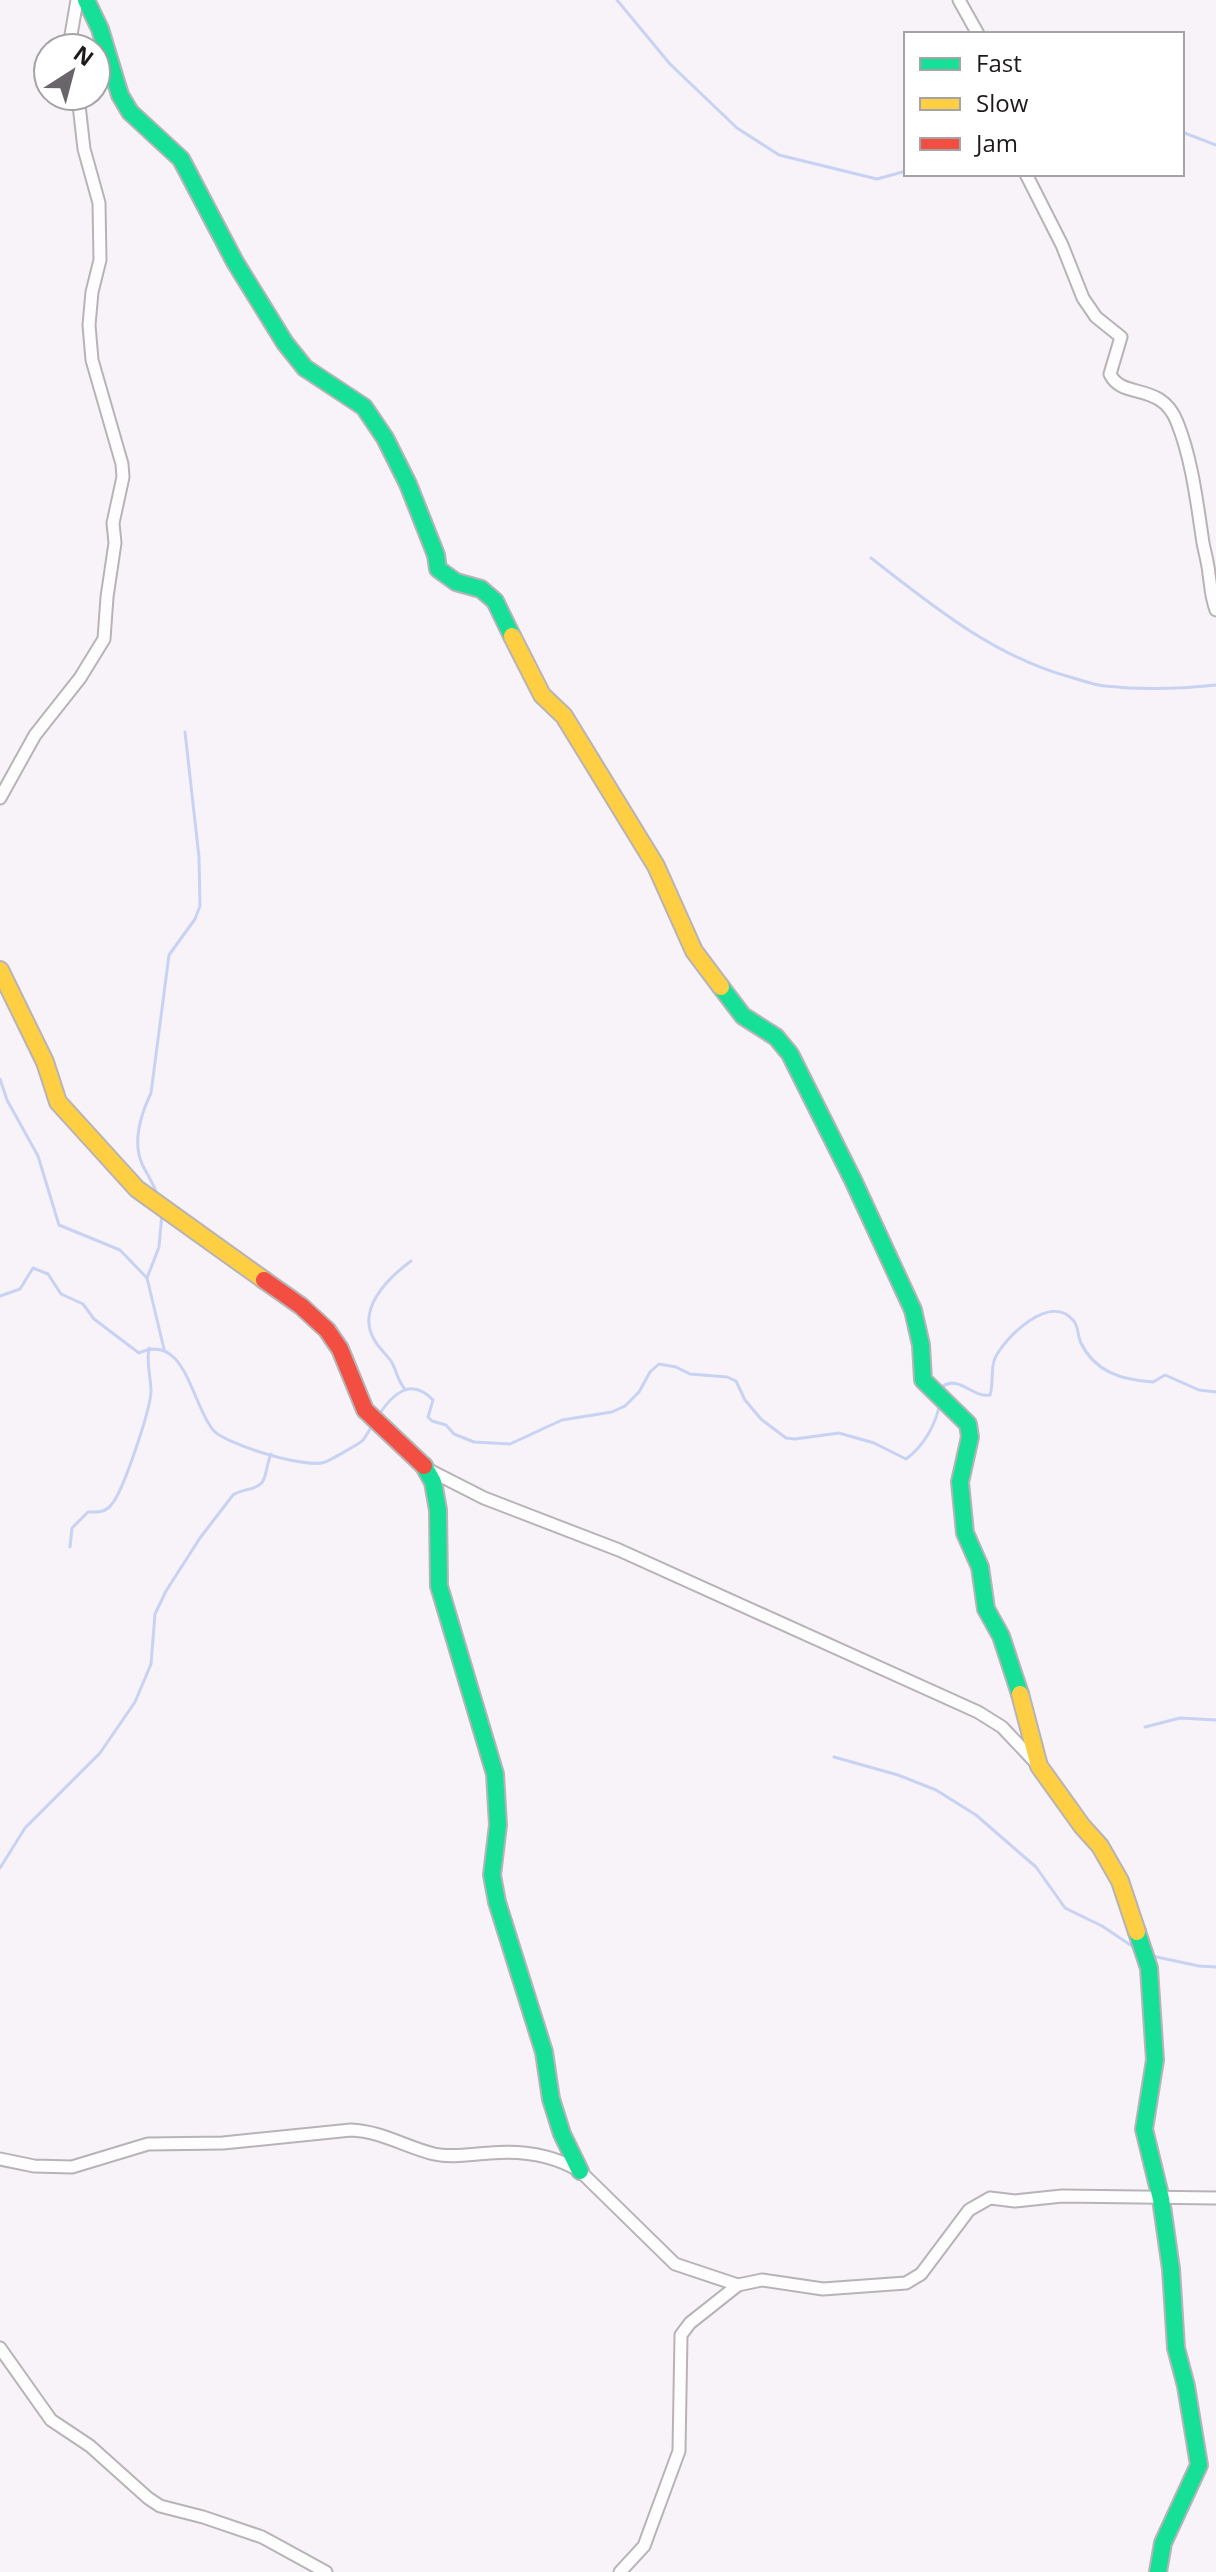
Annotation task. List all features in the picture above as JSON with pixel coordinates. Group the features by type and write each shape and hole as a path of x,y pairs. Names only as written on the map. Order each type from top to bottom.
{"street":[{"path":"72,32 77,0"},
{"path":"86,0 100,29 120,95 130,112 181,159 235,262 285,343 305,368 364,407 385,438 408,484 436,555 438,569 456,582 481,589 495,601 542,695 564,716 656,866 694,951 743,1016 776,1037 790,1054 913,1310 921,1345 923,1380 968,1424 970,1437 960,1482 965,1533 980,1567 986,1609 1001,1636 1039,1766"},
{"path":"959,0 977,32"},
{"path":"0,798 35,735 80,678 104,639 115,543 113,523 123,477 92,360 89,325 92,292 100,260 99,203 84,149 80,112"},
{"path":"1027,176 1062,245 1083,298 1096,317 1121,337 1110,374 1114,382 1124,388 1153,394 1168,406 1176,419 1194,491 1209,571 1210,596 1216,610"},
{"path":"0,970 45,1062 58,1102 137,1189 301,1306 327,1330 340,1349 365,1410 427,1469 484,1498 619,1550 978,1712 1002,1727 1039,1766 1100,1846 1120,1881 1149,1968 1155,2060 1144,2129 1161,2199 1171,2269 1176,2348 1186,2386 1199,2465 1196,2478 1161,2543 1158,2572"},
{"path":"427,1469 433,1482 438,1510 439,1586 495,1774 498,1825 492,1875 497,1902 540,2038 551,2099 562,2134 580,2171"},
{"path":"0,2159 34,2166 72,2167 148,2144 223,2143 351,2130 365,2131 437,2155 495,2152 548,2156 580,2171 675,2264 738,2285"},
{"path":"620,2572 644,2546 679,2451 681,2335 690,2323 738,2285 762,2280 823,2289 906,2283 921,2274 969,2210 990,2198 1015,2201 1062,2196 1216,2198"},
{"path":"0,2348 51,2420 90,2446 148,2498 160,2506 262,2537 326,2572"}],"waterway":[{"path":"617,0 670,64 737,128 779,155 877,179 904,172"},
{"path":"1184,133 1216,145"},
{"path":"871,558 965,628 1042,668 1105,686 1160,688 1216,685"},
{"path":"157,1194 139,1155 139,1128 151,1093 169,955 195,919 200,906 199,857 185,732"},
{"path":"0,1079 7,1100 38,1156 59,1225 120,1250 147,1278 164,1349"},
{"path":"147,1278 159,1247 162,1213"},
{"path":"405,1389 391,1361 375,1341 369,1318 384,1286 411,1261"},
{"path":"0,1296 20,1289 33,1268 48,1274 61,1294 83,1304 94,1319 139,1353 155,1349 167,1353 178,1362 214,1431 250,1449 302,1462 325,1462 362,1441 372,1426"},
{"path":"942,1387 954,1383 990,1395 995,1358 1000,1349 1029,1321 1053,1312 1063,1313 1073,1320 1087,1353 1111,1373 1153,1382 1165,1375 1199,1390 1216,1392"},
{"path":"70,1547 72,1528 88,1512 101,1512 109,1508 129,1469 151,1392 149,1348"},
{"path":"378,1416 396,1395 410,1389 417,1390 433,1400 428,1417 446,1425 454,1434 474,1442 510,1444 562,1420 612,1412 625,1406 659,1364 690,1374 727,1377 736,1381 745,1400 761,1419 786,1438 839,1433 874,1443 906,1459 928,1434 940,1403"},
{"path":"0,1868 25,1828 100,1753 135,1702 151,1664 155,1614 166,1591 200,1538 233,1495 263,1481 271,1454"},
{"path":"1145,1727 1180,1718 1216,1720"},
{"path":"834,1757 898,1775 936,1790 976,1815 1036,1867 1065,1908 1102,1926 1135,1948"},
{"path":"1152,1956 1216,1967"}],"traffic: fast":[{"path":"86,0 100,29 120,95 130,112 181,159 235,262 285,343 305,368 364,407 385,438 408,484 436,555 438,569 456,582 481,589 495,601 512,636"},
{"path":"721,987 743,1016 776,1037 790,1054 913,1310 921,1345 923,1380 968,1424 970,1437 960,1482 965,1533 980,1567 986,1609 1001,1636 1020,1694"},
{"path":"424,1466 433,1482 438,1510 439,1586 495,1774 498,1825 492,1875 497,1902 544,2052 551,2099 562,2134 580,2171"},
{"path":"1137,1932 1149,1968 1155,2060 1144,2129 1161,2199 1171,2269 1176,2348 1186,2386 1199,2465 1163,2543 1158,2572"}],"traffic: slow":[{"path":"512,636 542,695 564,716 656,866 694,951 721,987"},
{"path":"0,970 45,1062 58,1102 137,1189 264,1280"},
{"path":"1020,1694 1039,1766 1100,1846 1120,1881 1137,1932"}],"traffic: jam":[{"path":"264,1280 301,1306 327,1330 340,1349 365,1410 424,1466"}]}
